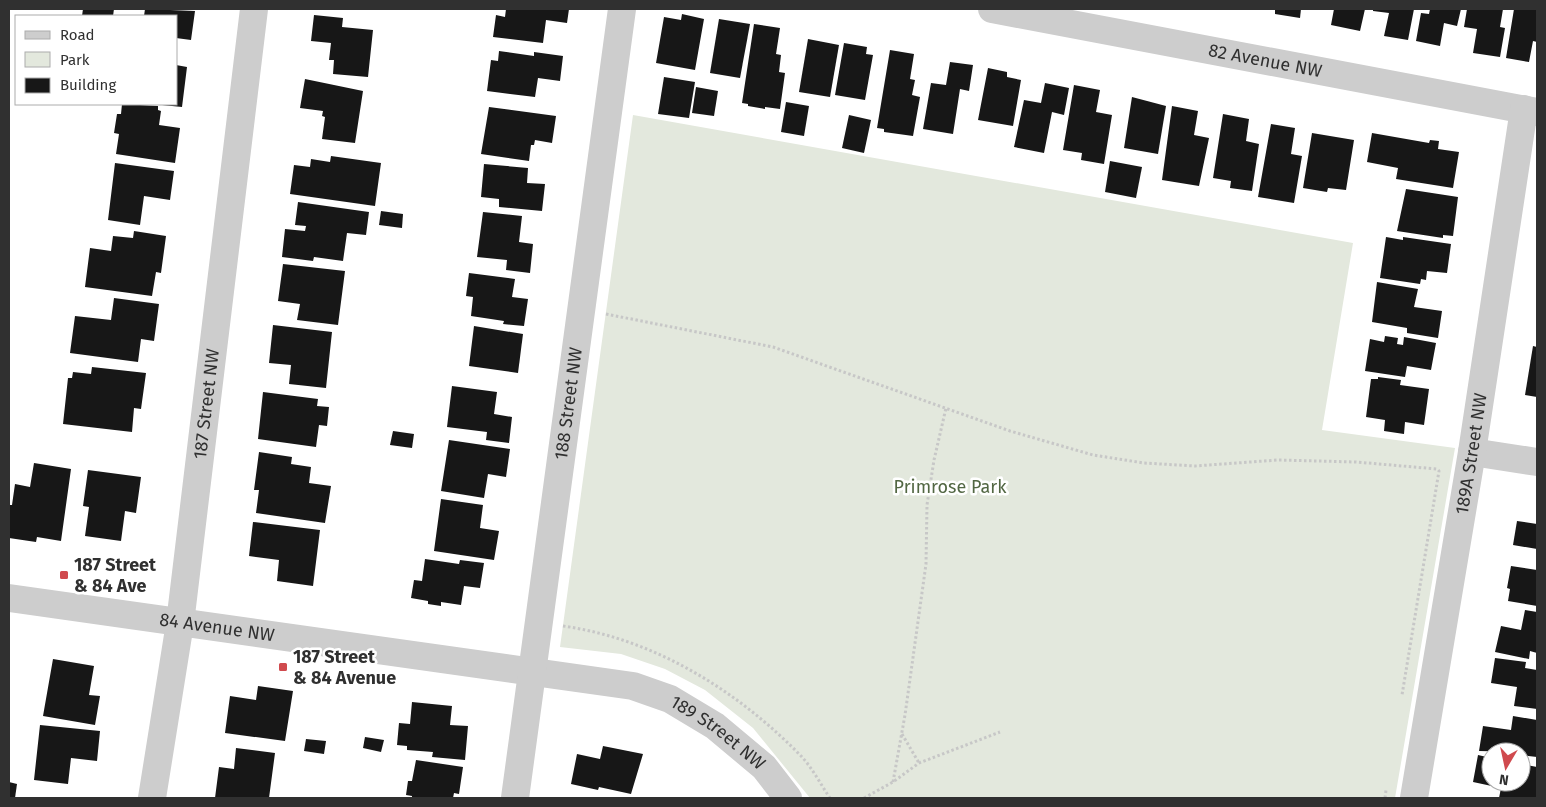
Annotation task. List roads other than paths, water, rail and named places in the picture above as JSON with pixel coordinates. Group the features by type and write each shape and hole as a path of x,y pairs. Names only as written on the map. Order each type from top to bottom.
{"street":[{"name":"187 Street NW","path":"152,798 180,622 254,9"},
{"name":"188 Street NW","path":"515,798 622,9"},
{"name":"82 Avenue NW","path":"992,9 1531,110"},
{"name":"189A Street NW","path":"1414,798 1531,110"},
{"path":"1472,452 1537,462"},
{"name":"84 Avenue NW","path":"9,598 633,686"},
{"name":"189 Street NW","path":"633,686 670,699 715,726 764,767 788,798"}],"place":[{"name":"187 Street & 84 Ave","path":"64,575"},
{"name":"187 Street & 84 Avenue","path":"283,667"}],"park label":[{"name":"Primrose Park","path":"950,487"}]}
